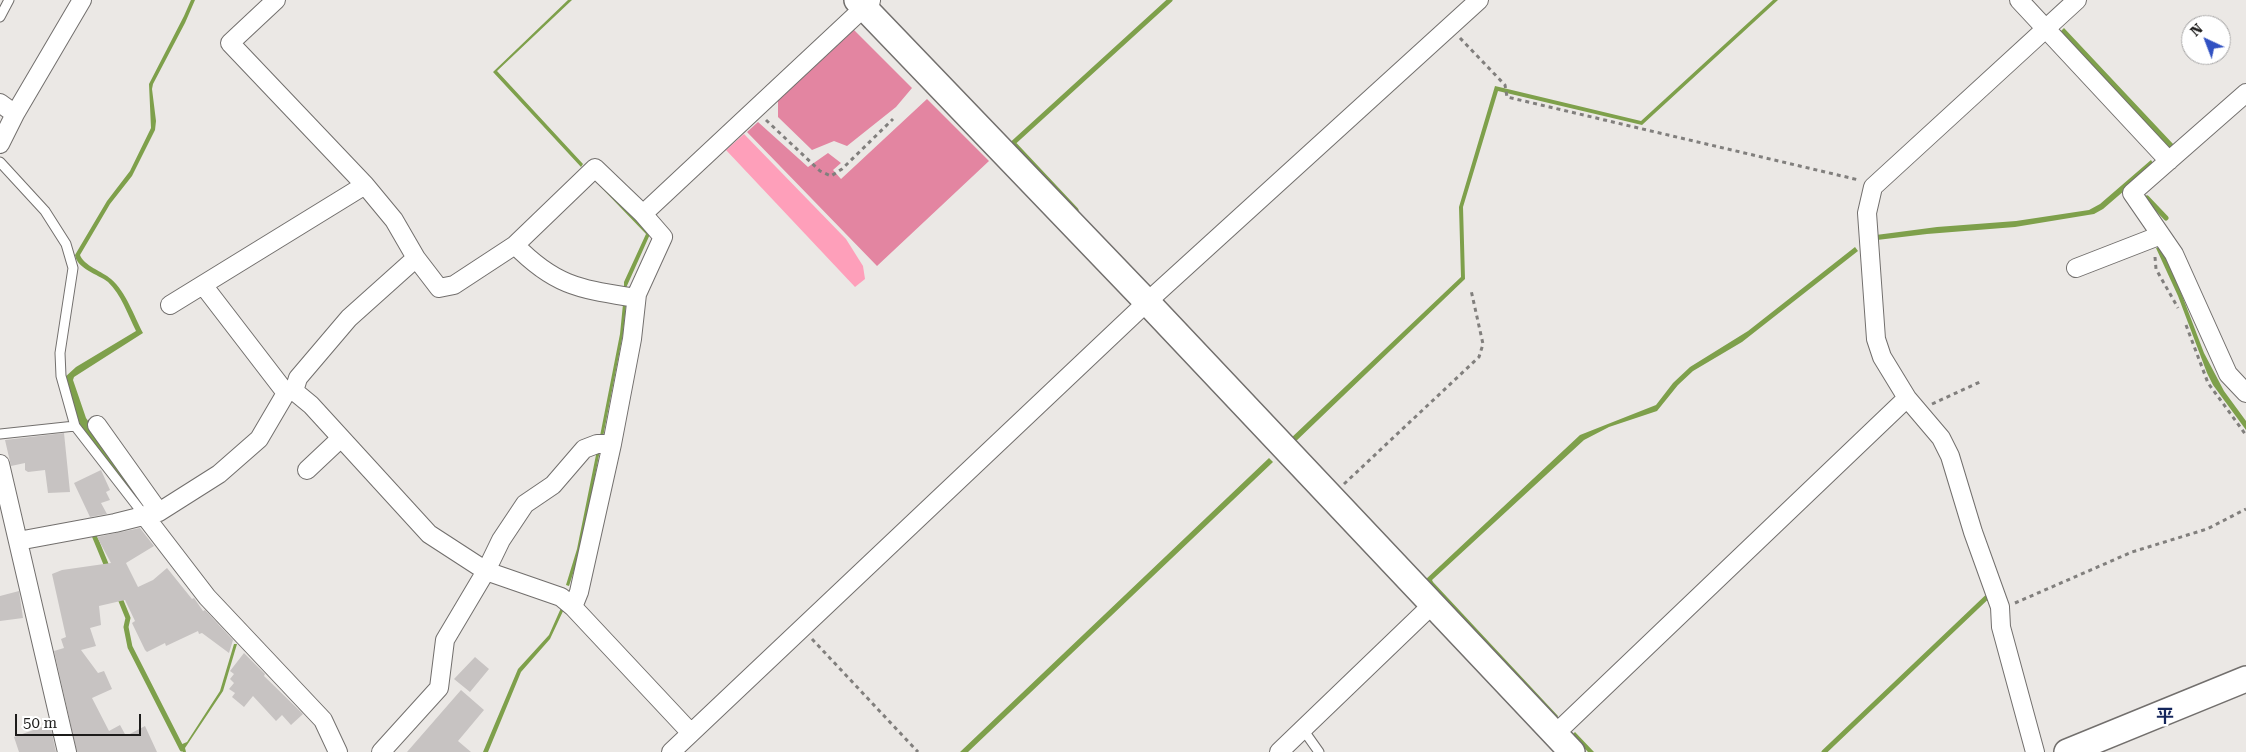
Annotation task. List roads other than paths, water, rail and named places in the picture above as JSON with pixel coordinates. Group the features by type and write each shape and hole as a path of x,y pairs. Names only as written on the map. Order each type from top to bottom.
{"street":[{"path":"0,144 15,114 82,0"},
{"path":"276,0 230,43 366,185 394,220 416,258 439,288 454,285 516,244 595,168 643,214 663,237 636,298 632,339 612,444 579,592 573,607"},
{"path":"670,752 1147,302 1479,0"},
{"path":"2019,0 2169,161"},
{"path":"2035,752 2001,627 2000,610 1973,532 1950,456 1940,438 1907,398 1882,357 1876,339 1867,214 1873,187 2077,0"},
{"path":"643,214 755,110 865,3 1572,752"},
{"path":"2246,93 2132,193 2174,254 2228,374 2246,393"},
{"path":"0,103 15,114"},
{"path":"170,305 366,185"},
{"path":"2076,268 2161,235"},
{"path":"516,244 546,273 581,289 636,298"},
{"path":"18,541 115,523 151,514 219,474 259,439 298,378 349,318 416,258"},
{"path":"203,284 290,392 311,405 429,534 486,571 561,598 573,607 691,733"},
{"path":"1555,734 1907,398"},
{"path":"97,425 151,514 207,597 323,720 338,752"},
{"path":"307,470 341,438"},
{"path":"381,752 438,688 445,640 486,571 501,540 524,504 553,484 584,450 597,444 612,444"},
{"path":"0,464 67,752"},
{"path":"1279,752 1433,604"},
{"path":"2067,752 2246,679"}],"lane":[{"path":"0,17 9,0"},
{"path":"0,162 44,211 66,244 73,268 60,353 61,376 75,426 151,514"},
{"path":"0,434 75,426"},
{"path":"1302,728 1319,752"}],"waterway":[{"path":"1076,210 1013,143 1170,0"},
{"path":"2147,198 2166,218"},
{"path":"94,535 108,569"},
{"path":"119,596 128,618 126,627 130,647 182,749"},
{"path":"1824,752 1986,598"}],"district":[{"name":"平","path":"2165,717"}]}
